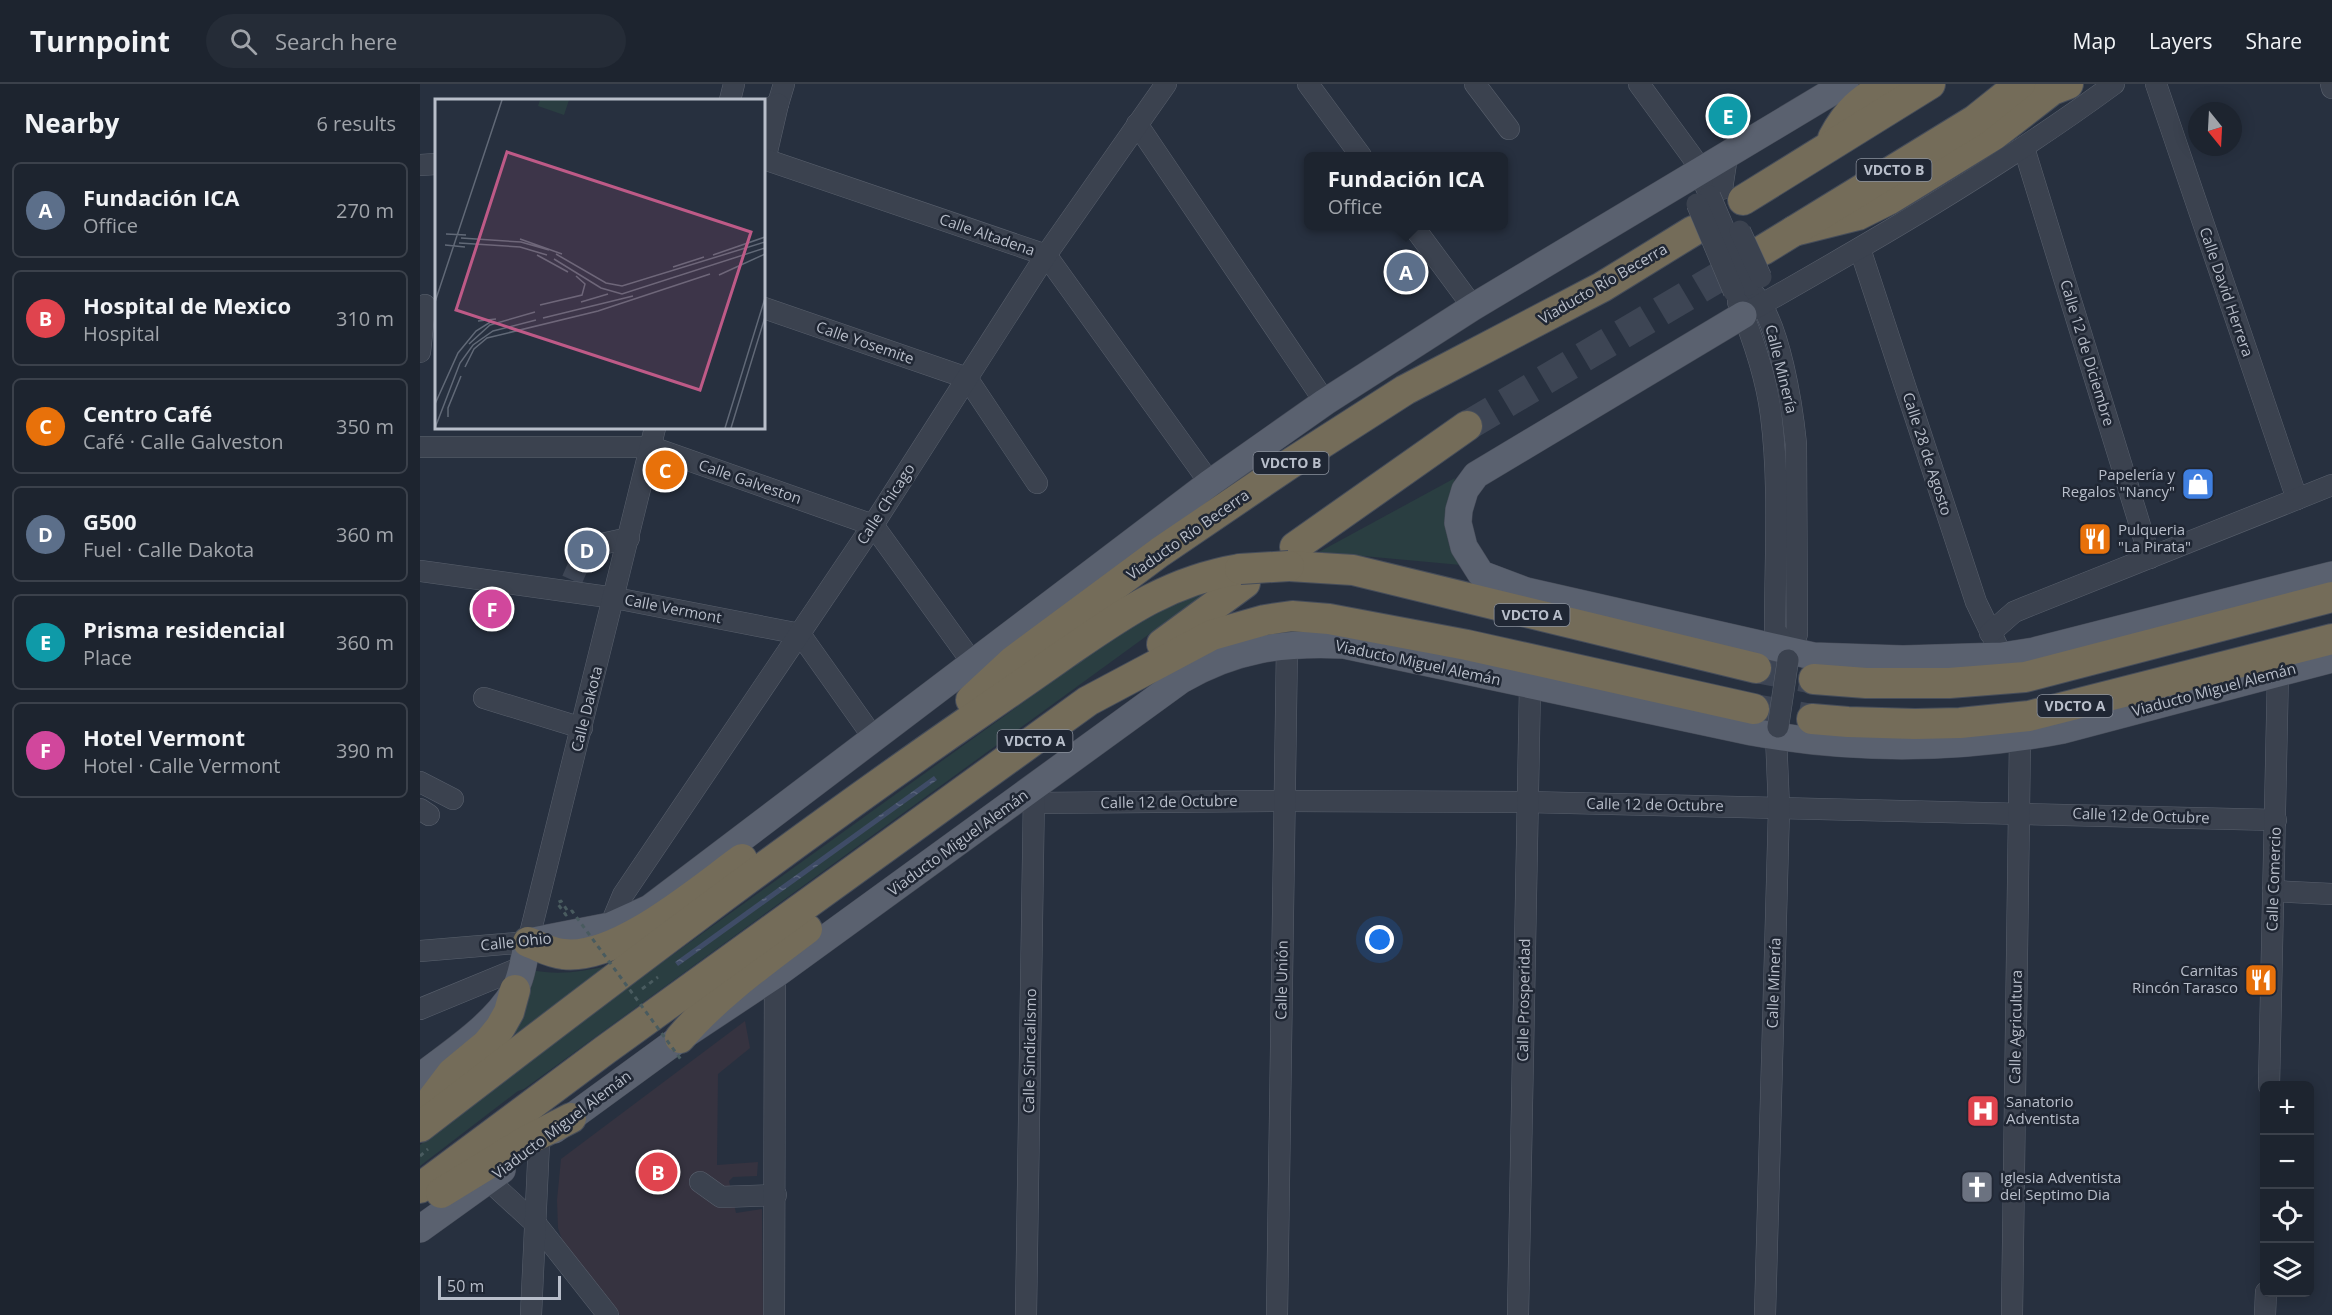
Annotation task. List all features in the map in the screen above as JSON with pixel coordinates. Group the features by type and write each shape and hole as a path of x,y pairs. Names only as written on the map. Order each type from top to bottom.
{"highway":[{"path":"1827,148 1845,117 1863,99 1887,84"},
{"name":"Viaducto Río Becerra","path":"927,749 957,713 1013,662 1160,552 1288,465 1405,390 1559,311 1707,196 1827,148 1930,84"},
{"name":"VDCTO B","path":"1752,287 1794,231 1975,120 2020,84"},
{"path":"1794,231 1858,216 1890,199 1994,135 2059,86"},
{"path":"1292,556 1467,426"},
{"name":"VDCTO A","path":"420,1127 571,1011 927,749 1139,605 1158,594 1195,579 1243,576 1292,556 1755,668"},
{"path":"1088,701 1243,576"},
{"path":"1491,605 1534,593 1568,623"},
{"name":"VDCTO A","path":"1814,680 1866,683 1949,683 2025,677 2332,597"},
{"name":"Viaducto Miguel Alemán","path":"420,1188 624,1036 1008,761 1088,701 1212,635 1265,620 1292,616 1367,625 1754,709"},
{"name":"Viaducto Miguel Alemán","path":"1812,719 1848,723 1916,724 1960,723 2029,716 2332,639"},
{"path":"681,1050 704,1012 731,986 950,825 1008,761"},
{"path":"420,1116 452,1073 487,1044 500,1028 509,1012 522,966 555,953 574,955 603,948 622,940 652,923 769,840 802,824 838,813"},
{"path":"420,1204 526,1141 571,1118"}],"main road":[{"name":"Viaducto Río Becerra","path":"1707,196 1727,156 1845,84"},
{"path":"610,926 650,908 1210,483 1325,402 1473,307 1707,196"},
{"path":"1752,287 1484,469 1470,482 1461,500 1458,523 1464,547 1481,574 1534,593 1789,656 1892,659 1996,645 2034,651 2332,575"},
{"name":"Viaducto Miguel Alemán","path":"420,1229 571,1118 681,1050 775,975 1034,796 1181,680 1213,663 1250,651 1287,645 1344,645 1530,686 1863,746 1956,744 2020,738 2063,730 2332,659"},
{"name":"Calle Ohio","path":"522,966 610,926"},
{"path":"420,1077 486,1025 522,966"}],"street":[{"path":"730,99 734,84"},
{"path":"765,153 771,108 784,84"},
{"name":"Calle Chicago","path":"610,926 623,895 873,525 1046,255 1166,84"},
{"path":"1308,84 1358,152"},
{"path":"1475,84 1509,129"},
{"name":"Calle Minería","path":"1639,84 1678,134 1752,287 1759,358 1771,415 1775,472 1775,630 1789,656 1777,732 1779,808 1765,1315"},
{"path":"1752,287 1766,283 1785,291 1860,249 2024,148 2114,84"},
{"name":"Calle David Herrera","path":"2156,84 2297,499"},
{"path":"2331,84 2332,88"},
{"path":"1137,124 1325,402"},
{"name":"Calle 12 de Diciembre","path":"2024,148 2150,558"},
{"name":"Calle Altadena","path":"765,160 1046,255 1210,483"},
{"path":"420,165 435,164"},
{"path":"1417,230 1473,307"},
{"name":"Calle 28 de Agosto","path":"1860,249 1976,602 1996,645"},
{"path":"420,352 427,304"},
{"name":"Calle Yosemite","path":"765,308 967,378"},
{"path":"967,378 1037,483"},
{"name":"Calle Galveston","path":"420,447 653,437 873,525"},
{"name":"Calle Dakota","path":"522,966 615,598 653,437"},
{"path":"1996,645 2014,612 2332,485"},
{"path":"873,525 972,662"},
{"path":"597,545 629,538"},
{"name":"Calle Vermont","path":"420,571 569,585 615,598 800,634"},
{"path":"800,634 873,737"},
{"name":"Calle Unión","path":"1277,1315 1287,645"},
{"name":"Calle Comercio","path":"2270,1081 2278,672"},
{"name":"Calle Prosperidad","path":"1518,1315 1530,686"},
{"path":"484,698 582,728"},
{"name":"Calle Agricultura","path":"2012,1315 2020,738"},
{"path":"420,782 453,799"},
{"name":"Calle 12 de Octubre","path":"1034,796 1285,801 1527,802 2276,820"},
{"name":"Calle Sindicalismo","path":"1026,1315 1034,796"},
{"path":"2273,891 2332,894"},
{"name":"Calle Ohio","path":"420,951 522,966"},
{"path":"420,1009 522,966"},
{"path":"774,1315 775,975"},
{"path":"531,1315 540,1142"},
{"path":"488,1180 537,1225 608,1315"},
{"path":"700,1182 725,1198 776,1195"},
{"path":"2265,1315 2266,1297"}],"path":[{"path":"567,910 561,901 557,903 566,915 572,910 681,1050"},
{"path":"649,984 662,974"}],"shaded area":[{"path":"745,1021 750,1048 718,1074 717,1165 758,1162 757,1176 733,1177 729,1181 736,1213 762,1209 763,1315 620,1315 562,1240 558,1228 557,1200 561,1159"}],"green space":[{"path":"1455,478 1446,512 1450,549 1461,565 1319,552"},
{"path":"1214,587 524,1089 518,1091 420,1166 420,1145 509,1077 521,1064 1114,637 1151,613"},
{"path":"609,966 515,1034 532,970 561,973"}],"water":[{"path":"934,776 937,780 678,966 675,962"}],"tunnel":[{"path":"1467,426 1751,258"},
{"path":"572,580 586,548 597,545"},
{"path":"1756,668 1814,679"},
{"path":"1754,709 1812,719"}],"place":[{"name":"Prisma residencial","path":"1728,116"},
{"name":"Fundación ICA","path":"1406,272"},
{"name":"Centro Café","path":"665,470"},
{"name":"Papelería y Regalos \"Nancy\"","path":"2198,484"},
{"name":"Pulqueria \"La Pirata\"","path":"2095,539"},
{"name":"G500","path":"587,550"},
{"name":"Hotel Vermont","path":"492,609"},
{"name":"Carnitas Rincón Tarasco","path":"2261,980"},
{"name":"Sanatorio Adventista","path":"1983,1111"},
{"name":"Hospital de Mexico","path":"658,1172"},
{"name":"Iglesia Adventista del Septimo Dia","path":"1977,1187"}]}
